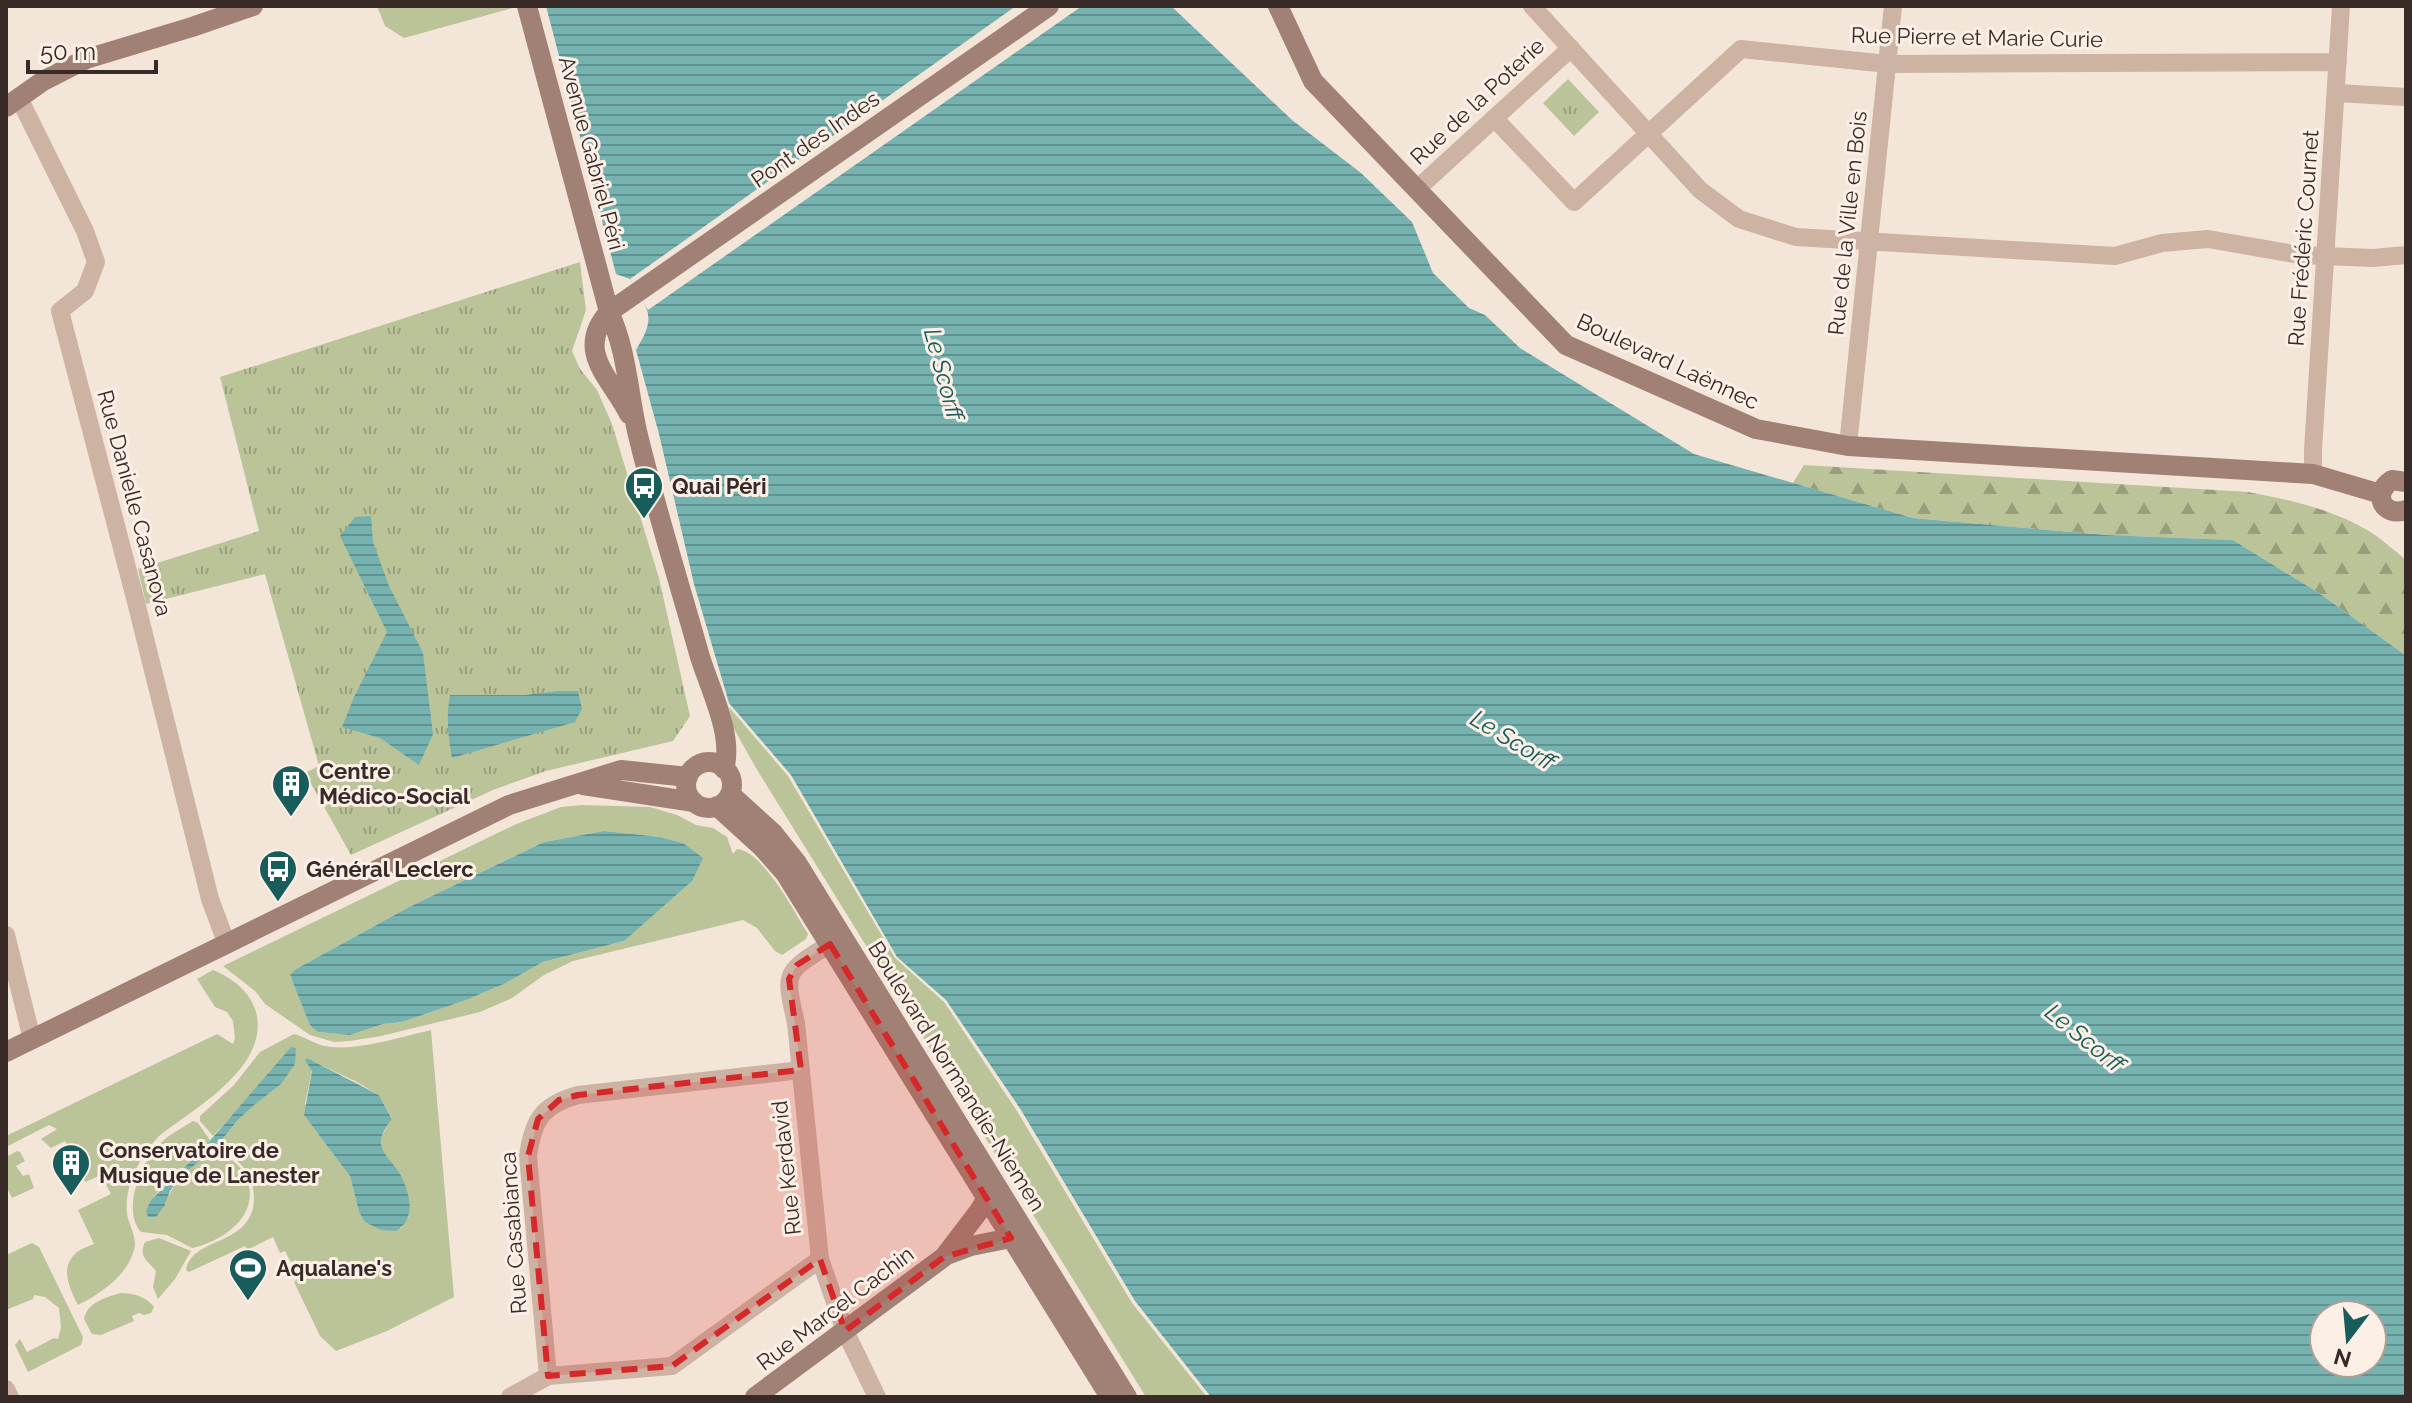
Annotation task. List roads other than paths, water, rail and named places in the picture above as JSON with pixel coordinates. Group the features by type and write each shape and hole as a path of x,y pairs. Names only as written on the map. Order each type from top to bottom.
{"main road":[{"path":"12,103 43,81 86,59 253,6"},
{"name":"Avenue Gabriel Péri","path":"527,6 630,382 637,428 678,581 728,750 714,766"},
{"name":"Pont des Indes","path":"609,312 1049,6"},
{"name":"Boulevard Laënnec","path":"1278,6 1313,81 1566,345 1756,429 1848,446 2313,474 2381,494 2386,508 2393,512 2406,510"},
{"path":"2381,494 2392,480 2406,482"},
{"path":"579,785 694,802 705,808 724,800 731,783 714,766 698,766 688,777 687,791 694,802"},
{"path":"6,1052 509,805 621,770 688,777"},
{"name":"Boulevard Normandie-Niemen","path":"724,800 785,873 1110,1397"},
{"name":"Boulevard Normandie-Niemen","path":"724,800 773,833 797,863 1127,1397"},
{"name":"Rue Marcel Cachin","path":"944,1257 987,1198"},
{"name":"Rue Marcel Cachin","path":"755,1397 944,1257 971,1246 1011,1238"}],"street":[{"path":"1532,6 1700,190 1739,219 1796,237 2115,256 2162,243 2208,239 2300,255 2373,258 2406,255"},
{"name":"Rue de la Ville en Bois","path":"1848,446 1893,6"},
{"name":"Rue Frédéric Cournet","path":"2313,474 2341,6"},
{"name":"Rue de la Poterie","path":"1417,189 1571,48"},
{"name":"Rue Pierre et Marie Curie","path":"1494,118 1574,202 1741,49 1888,64 2338,62"},
{"path":"2337,93 2406,97"},
{"name":"Rue Danielle Casanova","path":"12,103 85,231 96,262 85,291 60,311 210,899 226,942"},
{"path":"6,935 32,1039"},
{"name":"Rue Kerdavid","path":"830,944 797,965 788,988 796,1023 820,1259 845,1331 877,1397"},
{"name":"Rue Casabianca","path":"548,1376 528,1156 531,1135 538,1119 559,1100 578,1095 801,1070"},
{"path":"510,1397 548,1376 672,1366 820,1259"},
{"path":"6,1389 10,1397"}],"water":[{"name":"Le Scorff","path":"546,6 1171,6 1292,120 1361,173 1412,222 1433,273 1469,308 1485,315 1520,348 1694,454 1913,518 2106,535 2233,540 2319,593 2405,655 2406,1397 1211,1397 1135,1301 1021,1110 946,1000 897,957 791,775 729,703 694,584 636,350 647,329 648,314 630,279 616,274"},
{"path":"371,516 373,542 389,586 423,653 433,734 419,765 380,738 342,727 387,632 340,536 355,517"},
{"path":"578,691 582,709 575,722 452,758 448,726 450,695 525,695"},
{"path":"604,831 661,837 683,843 703,858 692,881 624,941 543,962 506,983 402,1022 383,1024 350,1035 318,1032 310,1025 290,975 296,969 409,907 544,842"},
{"path":"291,1047 296,1048 295,1064 281,1084 254,1105 216,1147 180,1177 156,1217 148,1217 146,1210 151,1200 201,1151"},
{"path":"307,1058 379,1095 392,1119 382,1135 381,1145 404,1181 410,1205 407,1220 396,1231 381,1230 365,1222 359,1212 350,1176 304,1115 312,1071 305,1060"}],"place":[{"name":"Quai Péri","path":"644,520"},
{"name":"Centre Médico-Social","path":"291,818"},
{"name":"Général Leclerc","path":"278,903"},
{"name":"Conservatoire de Musique de Lanester","path":"71,1197"},
{"name":"Aqualane's","path":"248,1302"}]}
